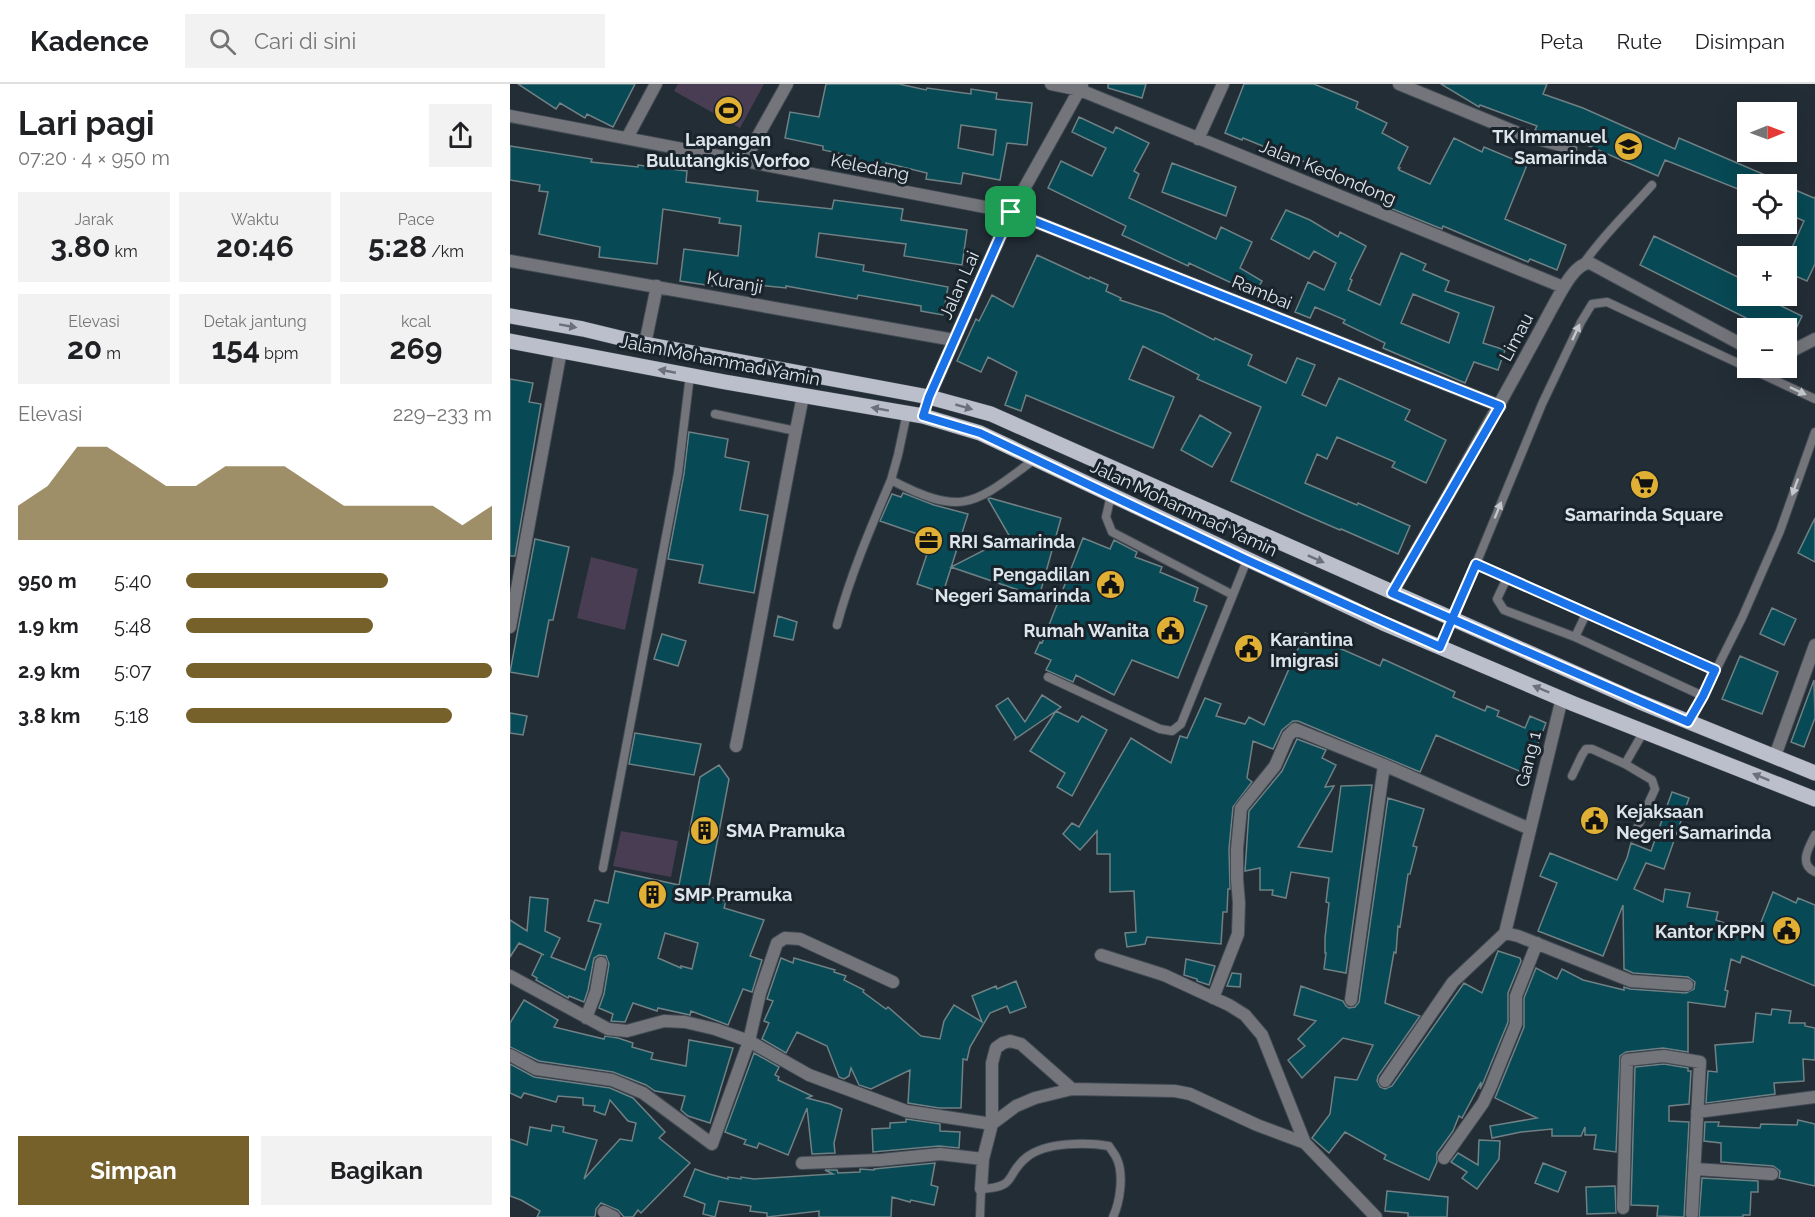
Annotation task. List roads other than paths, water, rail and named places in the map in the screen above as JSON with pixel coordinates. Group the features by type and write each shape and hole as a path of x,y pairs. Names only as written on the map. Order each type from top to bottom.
{"main road":[{"name":"Jalan Mohammad Yamin","path":"510,316 583,329 645,344 929,397 990,414 1688,722 1815,773"},
{"name":"Jalan Mohammad Yamin","path":"510,341 923,416 980,433 1247,560 1440,647 1815,799"},
{"path":"923,416 929,397"}],"street":[{"path":"627,138 656,84"},
{"path":"744,161 787,84"},
{"path":"1052,84 1081,87"},
{"path":"1198,139 1223,84"},
{"path":"1399,84 1524,135 1571,148"},
{"name":"Jalan Kedondong","path":"1081,87 1198,139 1563,287"},
{"name":"Jalan Lai","path":"929,397 1011,212 1081,87"},
{"name":"Keledang","path":"510,116 1011,212"},
{"name":"Rambai","path":"1011,212 1500,406"},
{"name":"Kuranji","path":"510,261 954,340"},
{"path":"1584,263 1590,263 1737,342"},
{"name":"Limau","path":"1392,593 1500,406 1563,287 1578,267 1584,263"},
{"path":"645,344 657,286"},
{"path":"1797,348 1815,339"},
{"path":"510,627 561,350"},
{"path":"736,746 803,396"},
{"path":"1774,756 1815,645"},
{"name":"Gang 1","path":"1505,933 1562,698"},
{"path":"1213,998 1238,934 1237,849 1241,808 1275,766 1288,736 1295,729 1530,829"},
{"path":"1351,1000 1384,765"},
{"path":"1385,1081 1453,982 1505,933 1537,943 1631,981 1687,985"},
{"path":"510,1056 536,1069 612,1080 643,1093 712,1144 749,1041 760,993 777,943 785,938 800,939 893,982"},
{"path":"1444,1158 1483,1103 1491,1086 1516,1024 1516,996 1537,943"},
{"path":"1101,955 1164,975 1245,1015 1262,1035 1305,1143 1376,1217"},
{"path":"586,1018 596,992 601,963"},
{"path":"510,976 608,1029 627,1031 664,1021 685,1022 715,1029 749,1041 809,1075 906,1111 992,1124 1017,1106 1035,1098 1071,1089 1175,1091 1190,1094 1257,1125 1305,1143"},
{"path":"981,1189 982,1159 992,1124 992,1063 996,1048 1010,1041 1021,1044 1071,1089"},
{"path":"1623,1208 1627,1060 1664,1056 1700,1062 1692,1214"},
{"path":"1697,1112 1815,1096"},
{"path":"802,1163 891,1160 940,1154 982,1159"},
{"path":"1695,1169 1772,1174"}],"lane":[{"path":"1584,263 1601,238 1630,211 1652,185"},
{"path":"1440,647 1542,404 1592,304 1607,302 1815,399"},
{"path":"603,868 678,473 690,375"},
{"path":"837,625 870,528 891,480 907,413"},
{"path":"715,414 796,431"},
{"path":"1688,722 1742,618 1780,531 1815,432"},
{"path":"891,480 914,492 937,500 966,502 987,494 1035,459"},
{"path":"1111,495 1106,517 1112,532 1233,595"},
{"path":"1048,677 1160,729 1172,731 1181,724 1247,560"},
{"path":"1476,564 1715,670"},
{"path":"1507,578 1497,599 1504,610 1575,638 1703,696"},
{"path":"1575,638 1587,612"},
{"path":"1625,764 1644,731"},
{"path":"1572,776 1581,754 1586,749 1592,748 1652,780 1655,789 1632,837"},
{"path":"1815,835 1806,854 1806,864 1815,872"},
{"path":"980,1217 981,1189 996,1188 1008,1183 1027,1157 1038,1149 1087,1143 1109,1146 1118,1160 1120,1181 1117,1209 1113,1217"}],"place":[{"name":"Lapangan Bulutangkis Vorfoo","path":"728,110"},
{"name":"TK Immanuel Samarinda","path":"1628,146"},
{"name":"Samarinda Square","path":"1644,485"},
{"name":"RRI Samarinda","path":"928,541"},
{"name":"Pengadilan Negeri Samarinda","path":"1111,584"},
{"name":"Rumah Wanita","path":"1170,630"},
{"name":"Karantina Imigrasi","path":"1249,649"},
{"name":"Kejaksaan Negeri Samarinda","path":"1595,821"},
{"name":"SMA Pramuka","path":"705,830"},
{"name":"SMP Pramuka","path":"653,894"},
{"name":"Kantor KPPN","path":"1786,931"}]}
